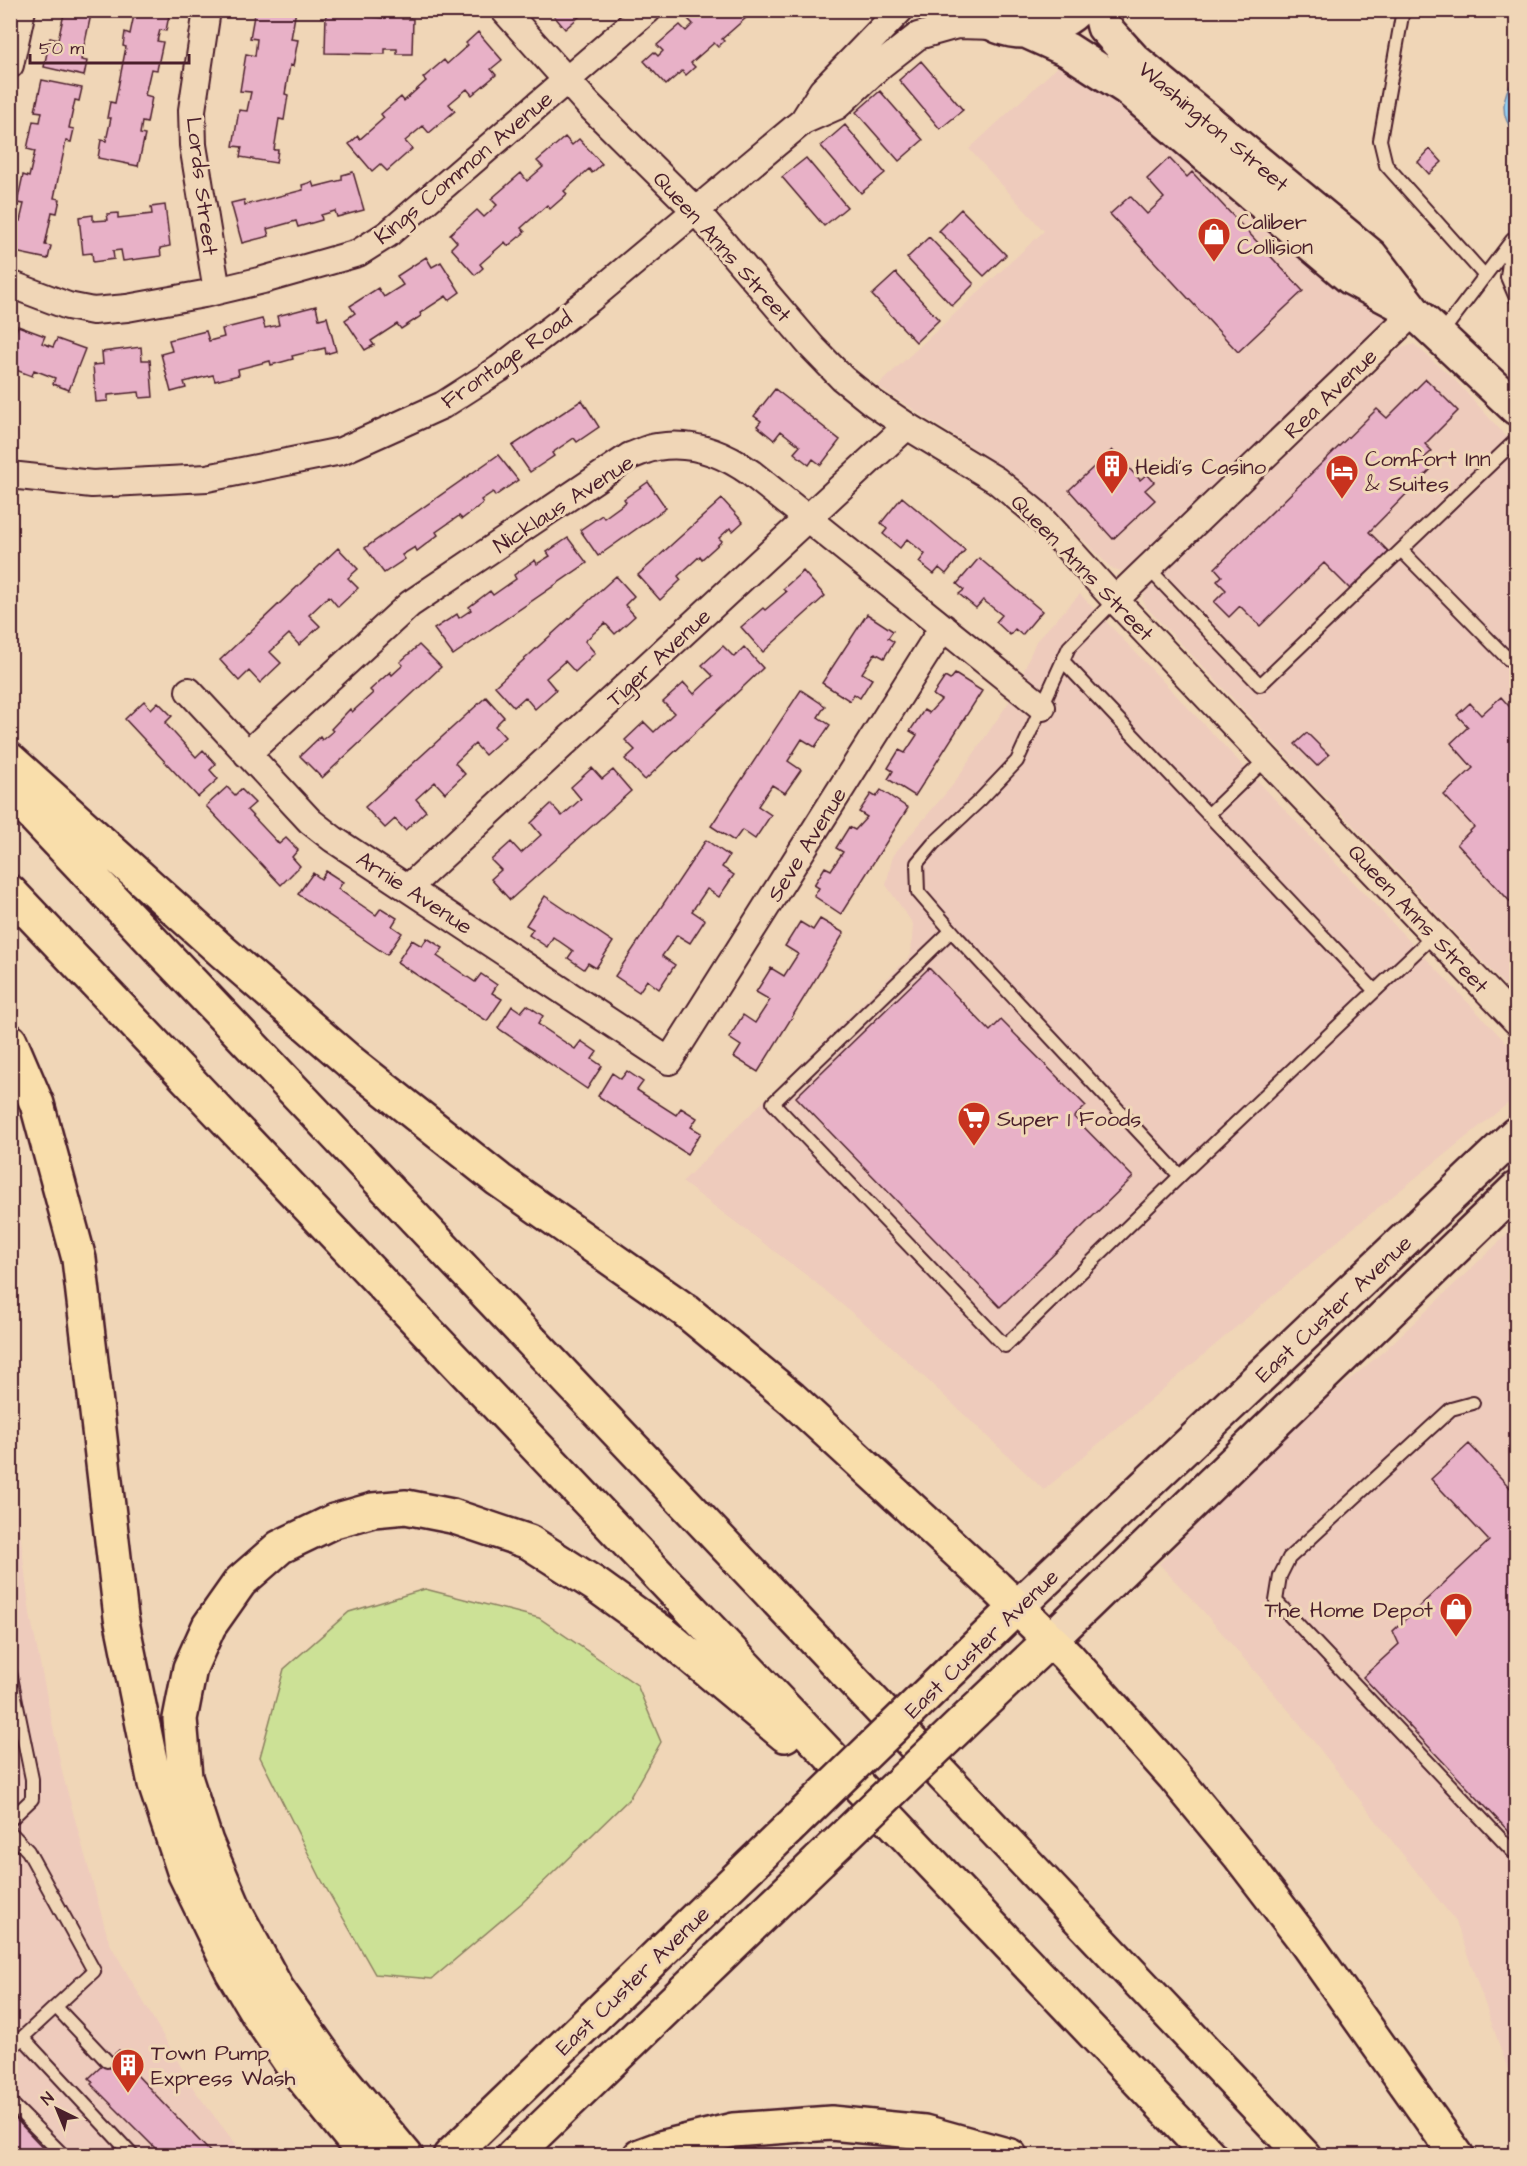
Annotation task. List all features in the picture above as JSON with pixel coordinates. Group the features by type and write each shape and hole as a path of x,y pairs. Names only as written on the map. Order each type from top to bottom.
{"main road":[{"path":"986,18 1012,31 1028,32 1054,26 1077,10"},
{"name":"Washington Street","path":"1100,10 1104,27 1134,60 1371,256 1414,312 1516,408"},
{"name":"Washington Street","path":"1028,32 1068,50 1127,88 1351,278 1414,312"},
{"path":"10,760 349,1061 499,1180 686,1311 791,1398 996,1587 1050,1640 1173,1775 1239,1854 1302,1936 1457,2156"},
{"path":"10,791 1305,2156"},
{"path":"10,892 1210,2156"},
{"path":"10,1041 37,1104 79,1259 121,1617 155,1785 185,1874 232,1971 290,2062 366,2156"},
{"name":"East Custer Avenue","path":"450,2156 1016,1608 1516,1134"},
{"name":"East Custer Avenue","path":"513,2156 1513,1195"},
{"path":"405,2156 336,2072 277,1989 238,1917 206,1842 185,1777 180,1719 190,1668 209,1626 240,1582 280,1547 334,1521 373,1510 406,1507 452,1516 529,1542 596,1585 664,1634 771,1722 965,1898"},
{"path":"640,2156 664,2147 732,2130 831,2123 924,2132 1010,2156"}],"street":[{"path":"10,65 22,10"},
{"name":"Lords Street","path":"207,10 192,110 193,145 217,291"},
{"name":"Queen Anns Street","path":"504,10 588,104 696,211 812,347 842,378 873,404 996,480 1036,513 1115,600 1268,758 1516,1021"},
{"name":"Kings Common Avenue","path":"10,284 68,306 93,311 127,308 217,291 358,253 388,234 648,10"},
{"name":"Frontage Road","path":"803,121 822,91 900,10"},
{"name":"Frontage Road","path":"10,475 92,484 207,478 341,451 443,405 499,369 590,299 803,121 837,106 880,64 918,36 986,18"},
{"name":"Rea Avenue","path":"1115,600 1414,312"},
{"name":"Tiger Avenue","path":"409,887 907,426"},
{"name":"Nicklaus Avenue","path":"247,754 411,604 630,456 657,447 696,446 730,458 1042,707"},
{"name":"Seve Avenue","path":"669,1061 943,627"},
{"name":"Arnie Avenue","path":"189,692 310,821 333,839 409,887 669,1061"}],"lane":[{"path":"1403,10 1380,140 1386,165 1485,276"},
{"path":"1440,336 1514,237"},
{"path":"1514,237 1507,277 1516,298"},
{"path":"1149,568 1260,685 1516,440"},
{"path":"1401,550 1508,659 1516,651"},
{"path":"1115,600 1069,647 1017,761 933,844 917,864 918,892 951,931 1180,1176"},
{"path":"1063,661 1375,991"},
{"path":"1208,815 1268,758"},
{"path":"951,931 773,1103 1005,1346 1435,934"},
{"path":"1473,1404 1451,1409 1289,1558 1280,1576 1276,1601 1516,1855"},
{"path":"10,1672 32,1779 32,1799 10,1820"},
{"path":"10,1832 28,1851 94,1971 10,2049"},
{"path":"56,2007 107,2061"},
{"path":"23,2038 133,2156"},
{"path":"10,2102 64,2156"}],"shaded area":[{"path":"1067,58 1391,318 1130,568 1121,571 1111,568 1050,506 1012,473 877,386 1044,231 969,149"},
{"path":"1414,344 1453,378 1516,447 1516,997 1147,608 1142,599 1146,590 1388,359 1399,349"},
{"path":"1080,594 1516,1053 1516,1097 1352,1229 1044,1490 886,1341 810,1278 682,1182 911,955 913,924 886,885 893,855 952,786 1015,693 1036,641"},
{"path":"1516,1226 1516,2092 1456,1922 1296,1719 1203,1611 1159,1564 1283,1435 1385,1350"},
{"path":"10,1450 30,1614 63,1776 109,1942 195,2091 244,2155 11,2155"}],"green space":[{"path":"425,1589 539,1618 637,1685 661,1742 629,1799 523,1902 432,1979 375,1974 321,1879 260,1757 284,1669 349,1612"}],"water":[{"path":"1516,77 1516,134 1507,121 1504,106 1507,91"}],"building":[{"path":"56,10 92,10 81,60 87,61 84,76 44,67 50,38 58,40 64,14"},
{"path":"135,10 170,10 166,31 160,30 157,41 163,42 157,70 151,69 145,95 152,97 147,123 142,122 140,134 145,135 138,166 98,158 101,140 106,141 111,118 107,118 110,102 115,103 126,47 123,46 125,32 130,34"},
{"path":"255,10 296,10 291,39 298,40 293,66 290,65 285,94 288,95 284,120 279,119 274,150 278,150 276,163 240,157 242,147 233,146 239,110 247,111 251,92 240,91 246,54 255,56 257,39 250,38"},
{"path":"338,10 375,10 375,17 384,18 384,10 402,10 402,19 413,19 412,54 397,54 397,49 385,49 385,54 325,53 326,13 338,14"},
{"path":"549,10 587,10 565,29"},
{"path":"698,10 755,10 722,39 724,41 718,47 714,43 691,63 695,67 686,75 682,71 666,85 644,61 654,52 658,56 663,51 657,45 680,25 686,31 693,24 688,19"},
{"path":"478,32 502,60 491,69 496,75 472,95 467,89 449,104 455,111 429,133 423,126 405,141 412,149 387,171 380,164 372,171 349,144 358,136 360,139 384,118 381,114 401,97 404,101 426,81 423,78 444,60 447,64 468,45 466,43"},
{"path":"921,61 963,110 940,129 899,80"},
{"path":"42,80 82,88 79,101 75,100 69,128 74,129 71,142 66,141 54,198 60,199 57,213 52,212 45,245 51,246 48,259 10,251 10,235 14,219 20,221 24,204 17,203 23,175 29,177 35,151 27,149 33,121 40,122 42,112 35,111"},
{"path":"880,91 923,140 899,161 856,112"},
{"path":"845,125 885,173 861,193 821,146"},
{"path":"565,137 572,145 579,139 602,164 592,173 589,169 564,191 567,194 550,209 547,205 521,228 525,232 508,246 505,242 480,264 483,268 475,275 451,248 457,242 450,234 477,210 484,217 497,205 491,199 521,173 527,181 543,167 537,161"},
{"path":"1430,149 1442,162 1429,174 1418,162"},
{"path":"806,158 847,207 824,226 782,177"},
{"path":"1169,158 1187,177 1192,172 1303,291 1238,352 1110,214 1130,196 1147,214 1164,198 1147,179"},
{"path":"353,172 364,210 337,217 335,211 321,215 322,220 298,227 296,221 267,229 269,236 242,243 231,203 244,200 245,205 303,190 302,185 312,182 314,187 342,180 342,175"},
{"path":"165,205 170,246 160,248 161,256 123,261 121,250 113,251 114,259 93,262 92,253 83,254 79,217 93,215 93,221 108,220 107,214 118,213 118,218 152,214 151,207"},
{"path":"961,209 1006,255 984,276 939,231"},
{"path":"929,237 974,284 952,306 907,258"},
{"path":"426,257 432,267 441,262 460,292 449,300 446,296 401,329 397,324 371,341 374,345 365,350 345,320 355,313 350,306 378,288 384,297 403,285 397,276"},
{"path":"896,273 939,320 916,342 872,295"},
{"path":"316,306 319,319 327,317 336,351 326,354 325,348 292,356 293,359 271,365 270,361 238,369 239,375 215,381 213,375 184,382 186,388 171,392 161,354 172,351 169,340 206,331 209,341 224,337 222,329 262,319 265,328 279,325 277,316"},
{"path":"18,326 45,336 42,343 53,347 57,339 85,349 69,390 53,384 55,378 34,370 32,376 16,370 17,365 10,362 10,333 15,334"},
{"path":"141,347 142,360 150,360 153,397 140,398 139,392 108,395 108,401 96,402 93,365 103,364 102,352"},
{"name":"Comfort Inn & Suites","path":"1426,379 1458,411 1425,444 1432,451 1423,459 1432,468 1369,532 1390,553 1352,591 1324,563 1260,626 1240,606 1229,617 1214,602 1226,590 1217,581 1222,576 1215,568 1377,409 1387,418"},
{"path":"775,389 840,440 821,465 813,459 809,465 794,453 800,446 781,431 774,440 757,426 761,421 754,416"},
{"path":"582,400 599,427 577,442 574,438 552,453 554,456 530,472 512,446"},
{"name":"Heidi's Casino","path":"1112,450 1140,480 1147,474 1154,482 1145,490 1155,500 1113,539 1069,490"},
{"path":"498,455 518,480 495,496 493,492 481,500 483,503 462,519 459,516 436,532 438,535 417,551 415,547 402,555 405,559 384,573 365,548"},
{"path":"648,482 666,508 598,556 580,530 602,515 604,518 626,502 624,499"},
{"path":"902,497 965,550 946,574 939,568 934,574 919,562 925,554 907,539 900,548 883,534 887,529 881,523"},
{"path":"722,499 743,522 733,531 730,528 719,538 722,541 702,559 700,556 678,576 681,580 660,600 638,575"},
{"path":"568,538 587,563 453,655 434,629 457,614 459,618 471,610 469,607 490,591 493,595 516,579 514,575 535,560 537,564 550,556 547,552"},
{"path":"338,548 358,569 348,578 358,588 338,607 329,596 309,615 320,626 299,645 289,634 270,652 281,663 260,683 249,671 239,681 220,660"},
{"path":"979,558 1042,611 1022,635 1015,629 1010,635 996,622 1002,615 983,600 976,608 959,594 964,590 957,584"},
{"path":"803,571 825,596 763,652 741,627 786,592 783,589"},
{"path":"616,576 634,596 625,605 635,616 615,634 605,623 585,641 595,653 575,672 565,661 546,678 556,690 535,709 525,697 514,707 495,686"},
{"path":"867,614 893,631 888,638 894,642 884,658 875,653 862,673 872,679 860,698 854,694 850,701 822,683"},
{"path":"419,645 441,667 322,778 300,756 320,737 322,740 333,731 331,729 350,709 352,712 373,693 370,690 390,672 392,675 403,665 400,662"},
{"path":"723,646 734,657 744,647 763,668 645,780 625,759 635,750 625,740 644,722 654,732 674,713 663,702 684,683 694,694 713,676 702,665"},
{"path":"955,674 982,691 915,796 888,779 893,771 888,768 899,750 905,753 917,735 910,731 924,710 929,713 941,700 933,695 945,677 950,680"},
{"path":"801,690 825,706 818,717 830,725 815,747 802,739 788,761 801,770 785,793 772,785 758,806 771,815 755,839 742,830 734,841 711,826"},
{"path":"486,697 504,717 495,726 505,737 485,755 475,744 455,763 465,774 445,793 435,782 416,799 426,811 405,830 395,819 385,828 365,807"},
{"path":"1501,697 1516,714 1516,908 1457,844 1474,827 1444,795 1473,768 1451,743 1468,727 1457,715 1470,703 1481,715"},
{"path":"144,701 151,709 158,702 172,716 165,723 196,757 203,750 216,764 210,770 218,779 198,797 125,719"},
{"path":"1307,733 1329,755 1317,766 1295,744"},
{"path":"592,768 602,779 613,770 631,791 510,900 491,879 501,870 491,860 511,842 521,853 541,835 531,823 551,804 562,816 581,799 571,787"},
{"path":"227,787 235,795 241,789 255,803 247,810 279,844 286,838 298,850 292,857 300,866 281,885 206,806"},
{"path":"881,790 908,808 841,914 814,896 819,888 814,885 825,867 831,870 843,852 836,848 849,827 855,830 867,817 859,812 871,794 876,797"},
{"path":"706,840 729,856 722,867 734,875 719,897 707,889 692,911 705,920 690,943 677,935 662,956 675,965 659,989 647,980 639,992 615,976"},
{"path":"326,871 343,882 338,889 376,915 381,908 397,918 392,926 402,933 387,955 298,894 313,873 321,879"},
{"path":"545,896 613,942 596,968 588,963 584,969 568,958 573,951 553,937 547,947 529,935 533,929 526,925"},
{"path":"820,919 844,933 758,1072 734,1057 741,1046 729,1038 743,1015 755,1023 770,1000 756,992 771,968 784,976 798,954 785,946 800,922 813,930"},
{"path":"427,938 443,948 437,956 475,982 481,974 497,985 492,993 502,999 487,1021 397,962 412,940 422,946"},
{"name":"Super 1 Foods","path":"929,968 990,1031 1001,1020 1086,1106 1074,1117 1133,1177 1000,1307 796,1097"},
{"path":"527,1005 543,1016 538,1024 575,1049 581,1041 597,1052 592,1059 602,1066 587,1089 498,1028 512,1006 521,1012"},
{"path":"627,1071 643,1082 637,1090 676,1115 681,1108 697,1118 691,1127 701,1133 687,1154 598,1096 612,1073 621,1079"},
{"name":"The Home Depot","path":"1469,1444 1516,1494 1516,1839 1363,1677 1399,1644 1393,1631 1489,1541 1431,1479"},
{"name":"Town Pump Express Wash","path":"119,2050 128,2056 138,2069 134,2072 214,2156 163,2156 91,2084 93,2082 89,2078"},
{"path":"10,2113 51,2156 10,2156"}],"place":[{"name":"Caliber Collision","path":"1214,263"},
{"name":"Heidi's Casino","path":"1112,495"},
{"name":"Comfort Inn & Suites","path":"1342,500"},
{"name":"Super 1 Foods","path":"974,1147"},
{"name":"The Home Depot","path":"1456,1638"},
{"name":"Town Pump Express Wash","path":"128,2094"}]}
